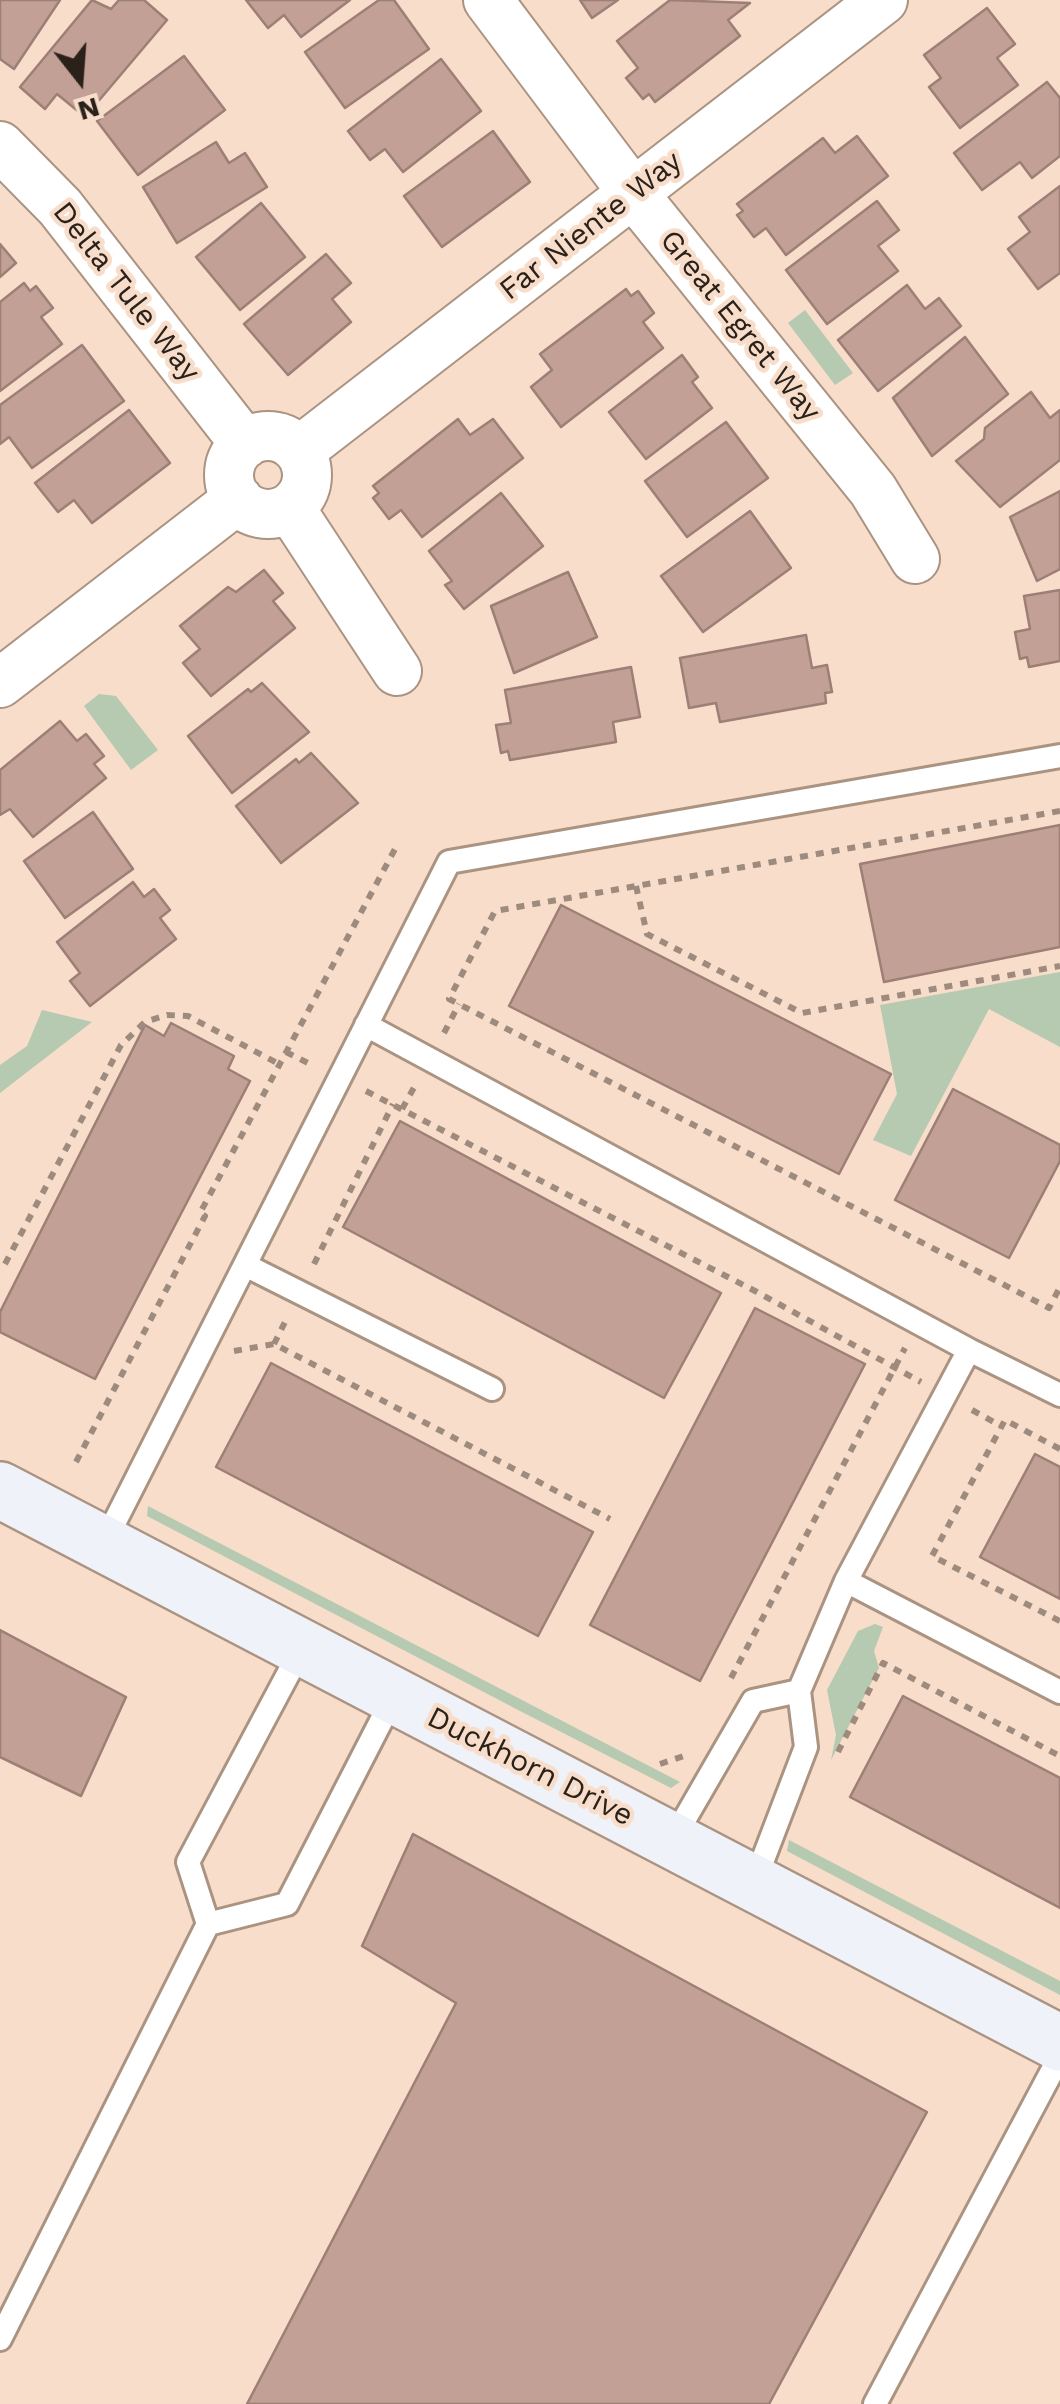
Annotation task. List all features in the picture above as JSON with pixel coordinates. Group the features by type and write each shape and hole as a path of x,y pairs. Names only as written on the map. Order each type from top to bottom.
{"street":[{"name":"Great Egret Way","path":"488,0 634,193 873,490 915,559"},
{"name":"Far Niente Way","path":"300,451 883,0"},
{"name":"Delta Tule Way","path":"0,146 60,206 244,444"},
{"path":"272,436 300,451 307,484 290,508 262,514 238,500 229,470 244,444 272,436"},
{"path":"0,684 238,500"},
{"path":"290,508 397,670"},
{"name":"Duckhorn Drive","path":"0,1490 1060,2042"}],"lane":[{"path":"102,1545 449,862 1060,756"},
{"path":"366,1025 969,1350 1060,1395"},
{"path":"245,1264 492,1388"},
{"path":"754,1883 806,1746 799,1691 846,1581 969,1350"},
{"path":"846,1581 1060,1692"},
{"path":"0,2340 208,1924 188,1862 302,1648"},
{"path":"672,1840 753,1701 799,1691"},
{"path":"208,1924 287,1904 394,1696"},
{"path":"874,2404 1060,2056"}],"path":[{"path":"1060,811 495,911 449,999 1049,1308 1060,1288"},
{"path":"76,1462 279,1064 395,849"},
{"path":"636,886 647,934 802,1013 1060,966"},
{"path":"5,1264 121,1045 145,1022 188,1016 279,1064"},
{"path":"286,1052 393,1104 1001,1426"},
{"path":"274,1344 393,1104"},
{"path":"729,1682 912,1334"},
{"path":"224,1368 234,1351 274,1344 610,1520"},
{"path":"1060,1448 1005,1420 932,1556 1060,1621"},
{"path":"834,1760 883,1664 1060,1756"},
{"path":"660,1764 692,1752"}],"green space":[{"path":"805,310 853,373 835,385 788,323"},
{"path":"99,694 116,696 158,750 131,770 84,706"},
{"path":"1060,972 1060,1047 989,1009 911,1156 873,1140 897,1094 880,1005"},
{"path":"42,1010 92,1022 0,1093 0,1065 27,1046"},
{"path":"148,1506 680,1782 671,1788 522,1712 147,1516"},
{"path":"875,1624 883,1627 874,1651 879,1668 831,1760 836,1735 827,1690 858,1631"},
{"path":"789,1840 1060,1981 1060,1995 787,1851"}],"building":[{"path":"0,0 60,0 14,69 0,59"},
{"path":"92,0 111,9 119,0 144,0 167,20 85,117 57,94 45,109 20,87"},
{"path":"246,0 350,0 301,37 284,15 268,28"},
{"path":"379,0 394,0 429,49 345,108 305,52"},
{"path":"580,0 618,0 592,18"},
{"path":"670,0 750,3 728,20 740,36 655,102 649,94 643,99 626,78 638,68 617,41"},
{"path":"987,8 1015,44 997,58 1018,85 960,128 929,87 941,78 924,55"},
{"path":"184,56 225,110 138,175 97,121"},
{"path":"441,59 481,111 403,172 385,149 370,160 348,131"},
{"path":"1047,82 1060,98 1060,156 1032,178 1020,162 982,190 954,153"},
{"path":"493,131 530,182 442,247 404,196"},
{"path":"857,136 888,176 786,255 766,228 754,237 737,215 743,211 737,204 823,138 835,153"},
{"path":"216,142 229,163 245,153 267,187 177,243 143,187"},
{"path":"1060,186 1060,273 1038,289 1008,249 1030,232 1019,217"},
{"path":"877,201 899,230 878,246 898,271 827,324 786,270"},
{"path":"261,203 305,257 240,310 196,257"},
{"path":"0,244 16,263 0,277"},
{"path":"326,254 351,283 332,299 351,322 288,375 244,324"},
{"path":"24,283 30,291 36,286 53,308 41,317 62,344 0,391 0,302"},
{"path":"907,285 925,309 939,298 961,326 878,391 838,340"},
{"path":"626,289 631,296 638,291 654,313 643,322 663,348 561,427 531,387 552,370 540,354"},
{"path":"965,337 1008,394 932,456 893,398"},
{"path":"82,345 124,401 32,468 9,437 0,444 0,405"},
{"path":"682,355 698,377 692,382 712,408 646,459 609,412"},
{"path":"1031,392 1050,418 1060,410 1060,460 1000,507 956,461 984,439 985,428"},
{"path":"129,410 170,463 92,523 74,500 58,512 35,483"},
{"path":"458,419 470,435 493,419 523,458 422,537 401,510 389,519 373,498 379,493 373,486"},
{"path":"726,422 768,478 687,537 645,481"},
{"path":"1060,491 1060,569 1037,581 1010,517"},
{"path":"501,493 543,546 464,609 445,585 452,581 429,551"},
{"path":"750,511 791,568 703,632 661,576"},
{"path":"264,570 283,593 273,601 295,628 211,696 183,663 200,649 180,626 228,587 236,592"},
{"path":"568,572 597,637 514,673 491,606"},
{"path":"1060,590 1060,661 1029,667 1027,657 1020,659 1015,632 1030,629 1024,596"},
{"path":"806,635 812,668 827,665 832,692 825,693 826,703 720,722 716,703 689,708 680,658"},
{"path":"631,667 640,717 613,722 616,742 510,760 508,751 501,753 496,725 511,723 505,690"},
{"path":"262,683 309,732 232,793 188,736 248,689 251,692"},
{"path":"60,721 77,741 86,734 104,756 94,764 106,778 33,837 10,809 0,815 0,770"},
{"path":"311,753 358,803 281,863 236,806 296,759 299,763"},
{"path":"93,812 133,869 65,918 24,861"},
{"path":"1060,825 1060,947 884,982 860,864"},
{"path":"133,882 144,897 154,889 170,910 160,918 176,939 90,1006 70,981 80,973 57,942"},
{"path":"561,905 891,1074 839,1174 509,1006"},
{"path":"171,1023 234,1056 228,1069 250,1081 95,1379 0,1332 0,1312 145,1025 164,1036"},
{"path":"953,1089 1060,1145 1060,1161 1009,1258 895,1200"},
{"path":"400,1121 721,1293 664,1398 343,1227"},
{"path":"755,1308 865,1364 700,1681 590,1625"},
{"path":"271,1363 593,1532 538,1636 216,1467"},
{"path":"1035,1454 1060,1467 1060,1599 980,1557"},
{"path":"0,1630 126,1697 81,1796 0,1757"},
{"path":"903,1696 1060,1778 1060,1908 850,1797"},
{"path":"413,1834 927,2112 769,2404 247,2404 456,2003 362,1946"}]}
